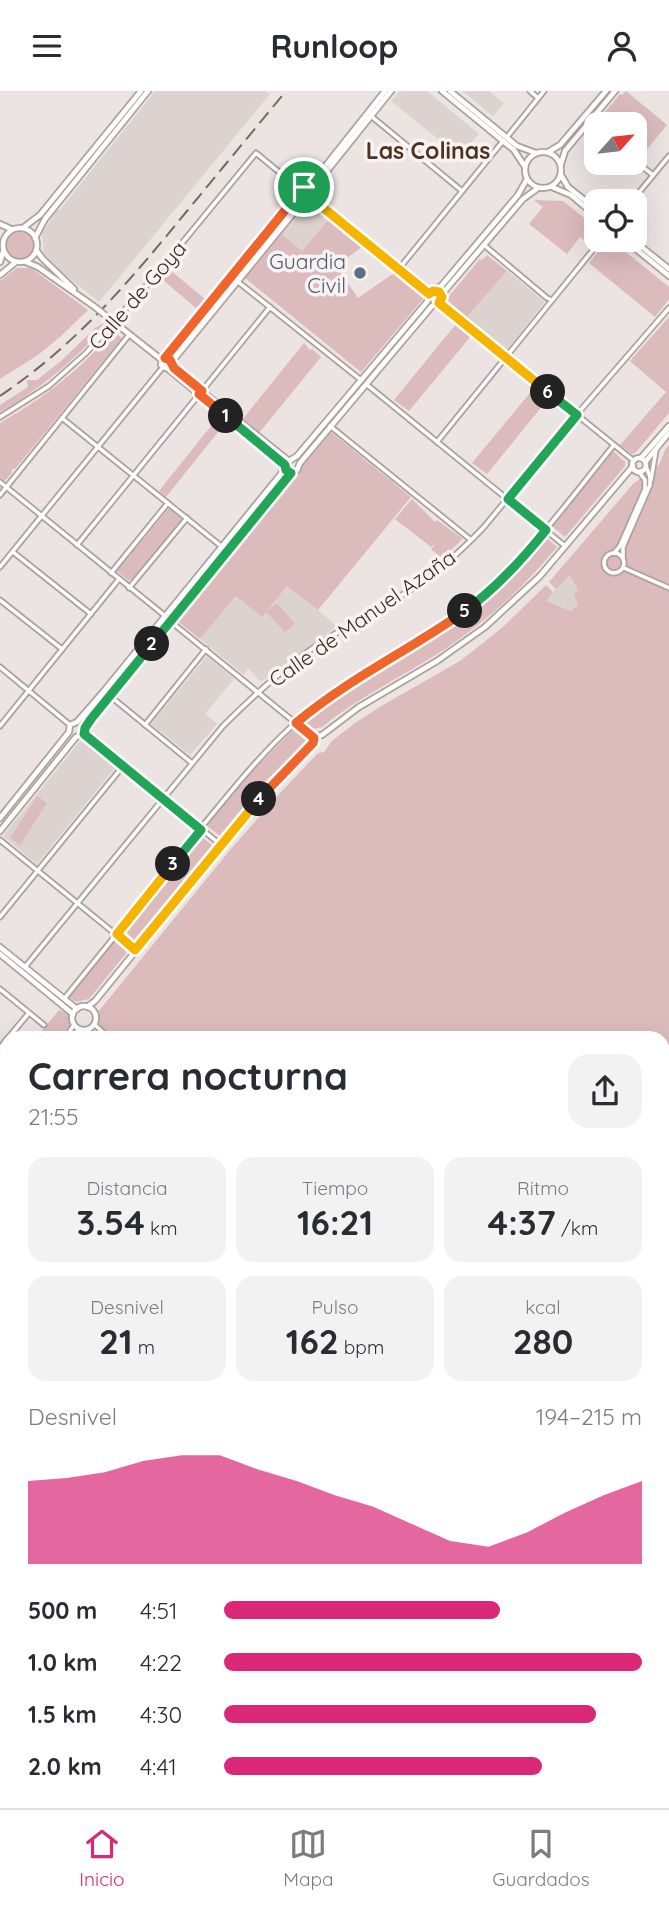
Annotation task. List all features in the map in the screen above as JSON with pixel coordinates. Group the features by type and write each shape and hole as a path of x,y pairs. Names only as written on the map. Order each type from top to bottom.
{"street":[{"path":"16,262 7,257 1,240 12,230 23,228 45,208 141,91"},
{"path":"76,292 36,250 35,238 45,219 148,91"},
{"path":"0,567 308,199 310,189 385,91"},
{"path":"298,465 288,463 168,366 161,365 163,359 300,192 310,189 391,91"},
{"path":"442,91 505,139 536,153 548,152 560,145 606,91"},
{"path":"450,91 505,139 518,154 525,167 527,179 533,186 551,187 571,195 584,206"},
{"path":"530,91 538,98"},
{"path":"398,269 544,91"},
{"path":"598,112 615,91"},
{"path":"371,115 462,191"},
{"path":"551,187 558,182 561,175 565,151 584,129"},
{"path":"548,152 561,164"},
{"name":"Calle de Goya","path":"0,417 35,396 86,353 155,276 256,153 300,192"},
{"path":"525,167 536,153"},
{"path":"642,189 669,156"},
{"path":"648,172 653,176"},
{"path":"561,175 568,187 584,200"},
{"path":"0,831 76,737 84,731 291,473 298,470 298,465 431,295 518,195 527,179"},
{"path":"0,818 69,732 71,725 77,722 288,463 437,304 523,199 538,188"},
{"path":"300,192 431,295 437,304 614,445 633,464 645,480 645,489 620,546 605,558 605,569 615,574 624,568 623,547 648,490 657,446"},
{"path":"0,223 12,230"},
{"path":"23,228 35,238"},
{"path":"484,245 552,300"},
{"path":"0,275 16,262 31,259 36,250"},
{"path":"0,261 4,251"},
{"path":"647,251 669,269"},
{"path":"437,442 591,252"},
{"path":"640,252 669,276"},
{"path":"26,261 76,292 163,359 170,360 168,366"},
{"path":"237,281 566,546"},
{"path":"431,295 439,292 442,297"},
{"path":"77,545 271,307"},
{"name":"Calle de Manuel Azaña","path":"25,967 223,726 258,692 319,644 412,588 471,540 669,308"},
{"path":"0,495 130,335"},
{"path":"62,418 221,546"},
{"path":"639,472 644,470 644,462 669,425"},
{"path":"330,426 471,540"},
{"path":"75,1012 95,1001 221,845 276,780 313,743 317,735 322,735 359,707 437,661 485,628 526,590 566,546 633,464 644,462 669,433"},
{"path":"64,999 266,753 296,723 339,690 471,606 523,559 614,445"},
{"path":"644,462 650,482"},
{"path":"288,463 287,472 291,473"},
{"path":"0,482 164,615"},
{"path":"111,573 168,503"},
{"path":"129,588 187,518"},
{"path":"13,552 91,614"},
{"path":"614,553 623,557"},
{"path":"624,568 669,588"},
{"path":"0,726 118,579"},
{"path":"0,600 62,649"},
{"path":"170,621 314,738"},
{"path":"145,725 206,649"},
{"path":"0,667 71,725"},
{"path":"110,696 192,763"},
{"path":"77,722 82,723 84,731 122,766 221,845"},
{"path":"69,732 76,737"},
{"path":"0,917 122,766"},
{"path":"0,840 135,950"},
{"path":"0,947 64,999 75,1012 74,1025 70,1031"},
{"path":"0,954 75,1012"},
{"path":"0,989 44,1025"},
{"path":"74,1025 86,1030 94,1024 95,1014 87,1007"},
{"path":"14,1031 29,1013"},
{"path":"94,1024 102,1031"}],"shaded area":[{"path":"155,91 265,91 270,94 99,302 57,268 44,253 42,233 58,209 60,210"},
{"path":"400,91 427,91 479,134 459,156 391,101"},
{"path":"462,91 489,91 504,103 493,116"},
{"path":"626,91 667,125 648,148 648,112 605,112 620,94"},
{"path":"534,200 563,201 584,218 584,240 580,237 567,254 529,224 543,207"},
{"path":"308,203 328,220 302,251 282,234"},
{"path":"328,220 362,247 336,266 358,298 394,273 424,298 361,372 245,278 282,234 302,251"},
{"path":"20,232 30,236 34,246 30,256 20,260 10,256 6,246 10,236"},
{"path":"598,252 626,252 669,287 669,299 655,317 589,263"},
{"path":"487,255 507,271 465,319 444,302 480,259"},
{"path":"17,268 31,268 88,310 38,355 0,379 0,281"},
{"path":"170,270 205,299 197,309 162,279"},
{"path":"507,271 545,302 505,352 465,319"},
{"path":"669,317 669,413 632,454 620,445 666,392 630,361"},
{"path":"104,323 105,326 69,363 29,394 0,412 0,405 28,387 28,380 37,380"},
{"path":"456,324 471,336 409,411 394,400"},
{"path":"114,331 122,338 5,481 0,477 0,423 61,382"},
{"path":"304,343 321,357 259,433 242,420"},
{"path":"534,388 548,399 487,474 472,463"},
{"path":"219,416 226,422 166,497 159,491"},
{"path":"331,432 411,497 318,610 287,586 267,611 277,603 295,624 285,632 266,612 262,617 236,596 200,639 176,620 233,550 235,552 238,548 236,546"},
{"path":"669,445 669,1031 103,1031 99,1027 98,1012 230,850 318,753 324,752 332,741 355,723 460,661 503,627 546,585 553,592 546,601 571,611 578,604 574,594 578,590 570,575 556,589 549,582 633,484 659,465"},
{"path":"613,451 625,462 625,466 565,537 552,526"},
{"path":"412,499 435,522 437,520 463,539 442,558 431,549 436,543 431,547 395,519"},
{"path":"169,508 182,519 129,581 117,571"},
{"path":"544,536 557,547 519,589 476,627 322,727 313,729 303,721 358,679 458,619 506,577"},
{"path":"570,574 578,590 578,604 571,611 545,601"},
{"path":"288,585 337,626 261,682 248,668 244,675 200,639 236,596 262,616"},
{"path":"207,656 234,679 205,714 217,724 190,755 151,724"},
{"path":"295,728 306,736 305,742 261,786 220,836 206,825 250,773"},
{"path":"81,740 115,768 37,864 3,836"},
{"path":"37,796 47,803 20,845 10,838"},
{"path":"201,836 213,846 135,942 132,942 120,932 127,927"},
{"path":"117,938 128,947 128,951 89,999 74,1001 69,997"},
{"path":"59,1010 69,1014 70,1025 65,1031 42,1031"}],"railway":[{"path":"0,396 54,355 101,311 286,91"}],"place":[{"name":"Guardia Civil","path":"360,273"}],"district":[{"name":"Las Colinas","path":"428,150"}],"route":[{"path":"304,187 311,190 311,198 429,294 433,291 439,292 442,297 439,303 577,415 508,499 546,530 523,559 471,606 339,690 296,723 314,738 313,743 256,803 135,950 117,934 201,830 84,734 85,728 291,473 287,472 285,465 199,394 202,391 165,358 304,187"}]}
